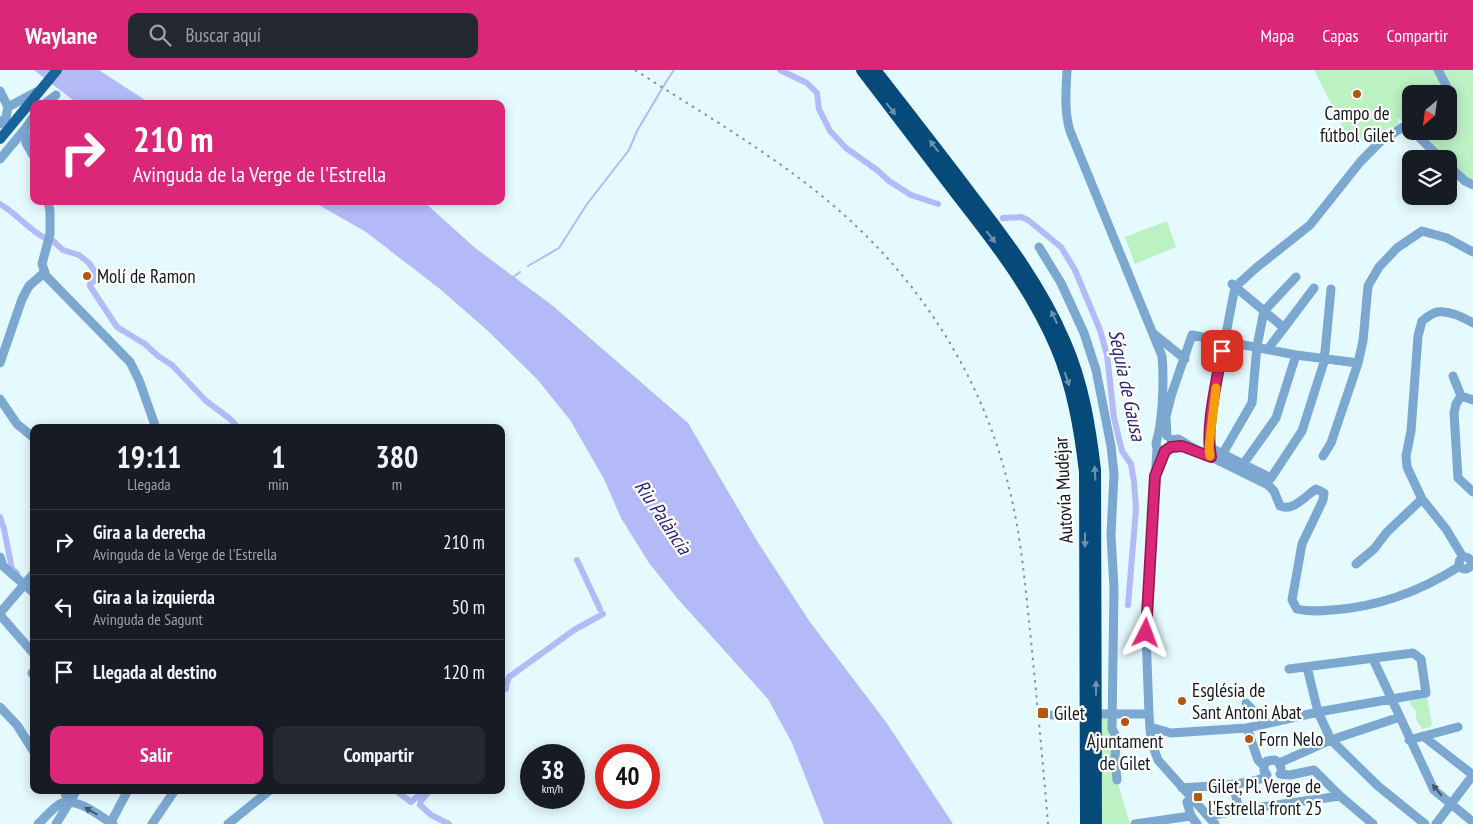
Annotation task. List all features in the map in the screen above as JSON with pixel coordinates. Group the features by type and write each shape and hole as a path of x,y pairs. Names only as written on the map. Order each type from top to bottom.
{"highway":[{"name":"Autovía Mudéjar","path":"862,70 1022,281 1057,348 1070,389 1080,429 1085,472 1086,824"},
{"name":"Autovía Mudéjar","path":"875,70 999,230 1030,274 1051,310 1080,383 1090,426 1095,470 1096,824"}],"main road":[{"path":"32,100 57,70"},
{"path":"0,139 30,102"}],"street":[{"path":"1066,70 1066,118 1162,356 1160,411 1165,442"},
{"path":"1438,70 1446,85"},
{"path":"8,107 44,85"},
{"path":"0,91 8,107 6,117 0,124"},
{"path":"49,100 56,95"},
{"path":"0,159 30,122"},
{"path":"25,130 26,143 30,150"},
{"path":"1211,457 1209,447 1214,396 1233,285 1310,225 1361,161 1381,141 1402,131"},
{"path":"1423,140 1433,150"},
{"path":"1457,174 1473,185"},
{"path":"49,205 50,234 42,264 46,276 130,362 139,380 155,424"},
{"path":"1323,456 1332,443 1358,363 1363,341 1368,286 1379,267 1398,248 1422,231 1447,238 1473,252"},
{"path":"1039,247 1061,283 1084,333 1096,370 1111,446 1114,474 1111,535 1114,588 1112,729 1117,738 1115,757 1117,780"},
{"path":"0,363 28,286 45,272"},
{"path":"1222,453 1252,403 1257,346 1264,311 1296,277"},
{"path":"1233,285 1283,327"},
{"path":"1268,349 1314,288"},
{"path":"1209,447 1271,478 1302,431 1324,359 1331,289"},
{"path":"1165,442 1195,450 1268,485 1274,490 1280,506 1286,508 1292,507 1316,489 1324,492 1323,500 1302,544 1292,600 1297,609 1307,611 1366,607 1425,587 1469,567 1471,564 1470,559 1462,557 1446,529 1422,499 1407,467 1406,456 1411,431 1418,336 1422,321 1435,312 1447,312 1473,323"},
{"path":"1152,332 1185,359"},
{"path":"1212,821 1158,760 1151,741 1146,633 1155,476 1165,442 1166,416 1172,393 1192,335 1296,355 1358,363"},
{"path":"1244,463 1276,418 1296,355"},
{"path":"1453,376 1460,396 1454,413 1458,478 1473,492"},
{"path":"1460,396 1473,400"},
{"path":"0,399 17,424 30,435"},
{"path":"1356,564 1374,549 1387,532 1422,499"},
{"path":"0,557 3,566 30,590"},
{"path":"30,578 0,614 30,649"},
{"path":"1150,727 1171,733 1247,728 1318,712 1426,693 1422,659 1413,653 1289,669"},
{"path":"1372,659 1434,790 1473,822"},
{"path":"1307,667 1318,712 1331,740 1378,786 1425,824"},
{"path":"1246,703 1266,724"},
{"path":"0,707 16,725 30,746"},
{"path":"1052,715 1077,714"},
{"path":"1101,714 1149,714"},
{"path":"1279,763 1331,740 1400,717"},
{"path":"1409,740 1458,727"},
{"path":"1247,728 1267,775 1272,777 1280,774 1290,775 1314,770 1340,796 1373,824"},
{"path":"1423,736 1473,775 1436,824"},
{"path":"1261,763 1272,760 1279,763 1282,768 1280,774"},
{"path":"1182,788 1233,784 1263,779 1267,775"},
{"path":"1233,784 1239,810"},
{"path":"65,794 68,803"},
{"path":"57,823 74,794"},
{"path":"38,824 61,804 76,803 111,824 126,794"},
{"path":"152,824 172,794"},
{"path":"228,824 265,794"},
{"path":"1212,821 1214,814 1340,796"},
{"path":"1135,824 1194,820 1187,802 1191,798"},
{"path":"49,814 55,818 57,823"}],"green space":[{"path":"1314,70 1473,70 1473,182 1457,169 1457,150 1435,150 1423,140 1458,140 1458,85 1402,85 1402,121 1399,118 1397,119 1399,124 1354,145 1351,143"},
{"path":"1167,221 1176,247 1135,264 1125,237"},
{"path":"1427,697 1432,724 1430,727 1422,729 1416,719 1416,711 1409,701"},
{"path":"1101,714 1112,714 1117,780 1130,824 1102,824"}],"water":[{"path":"34,70 99,70 145,100 73,100"},
{"name":"Riu Palància","path":"319,205 427,205 474,247 553,306 688,423 757,541 810,622 886,722 953,824 824,824 792,743 768,699 677,598 649,563 621,518 604,479 570,420 537,379 488,331 440,289 366,232"}],"waterway":[{"path":"528,266 559,248 587,204 629,150 637,131 674,70"},
{"name":"Séquia de Gausa","path":"780,70 807,83 817,93 819,109 830,131 846,148 889,181 911,195 938,204"},
{"path":"0,204 45,238"},
{"name":"Séquia de Gausa","path":"1003,218 1021,217 1028,220 1061,247 1075,270 1100,330 1107,355 1114,418 1122,451 1131,464 1134,482 1136,509 1128,605"},
{"path":"53,241 63,250 79,255 89,263 97,275 90,286 117,327 145,344 172,365 206,401 235,424"},
{"path":"512,278 520,272"},
{"path":"0,517 12,569 17,573"},
{"path":"577,560 600,609"},
{"path":"505,689 509,677 574,630 603,614"},
{"path":"400,794 411,802 420,794"},
{"path":"427,794 420,805 431,815 449,824"}],"railway":[{"path":"635,70 768,156 794,174 843,214 898,270 944,333 964,367 995,439 1015,517 1027,599 1048,824"}],"slow traffic":[{"path":"1210,456 1209,447 1216,388"}],"place":[{"name":"Campo de fútbol Gilet","path":"1357,94"},
{"name":"Molí de Ramon","path":"87,276"},
{"name":"Església de Sant Antoni Abat","path":"1182,701"},
{"name":"Gilet","path":"1043,713"},
{"name":"Ajuntament de Gilet","path":"1125,722"},
{"name":"Forn Nelo","path":"1249,739"},
{"name":"Gilet, Pl. Verge de l'Estrella front 25","path":"1198,797"}],"route":[{"path":"1146,633 1155,476 1165,451 1171,447 1182,446 1211,457 1209,447 1214,396 1222,351"}]}
